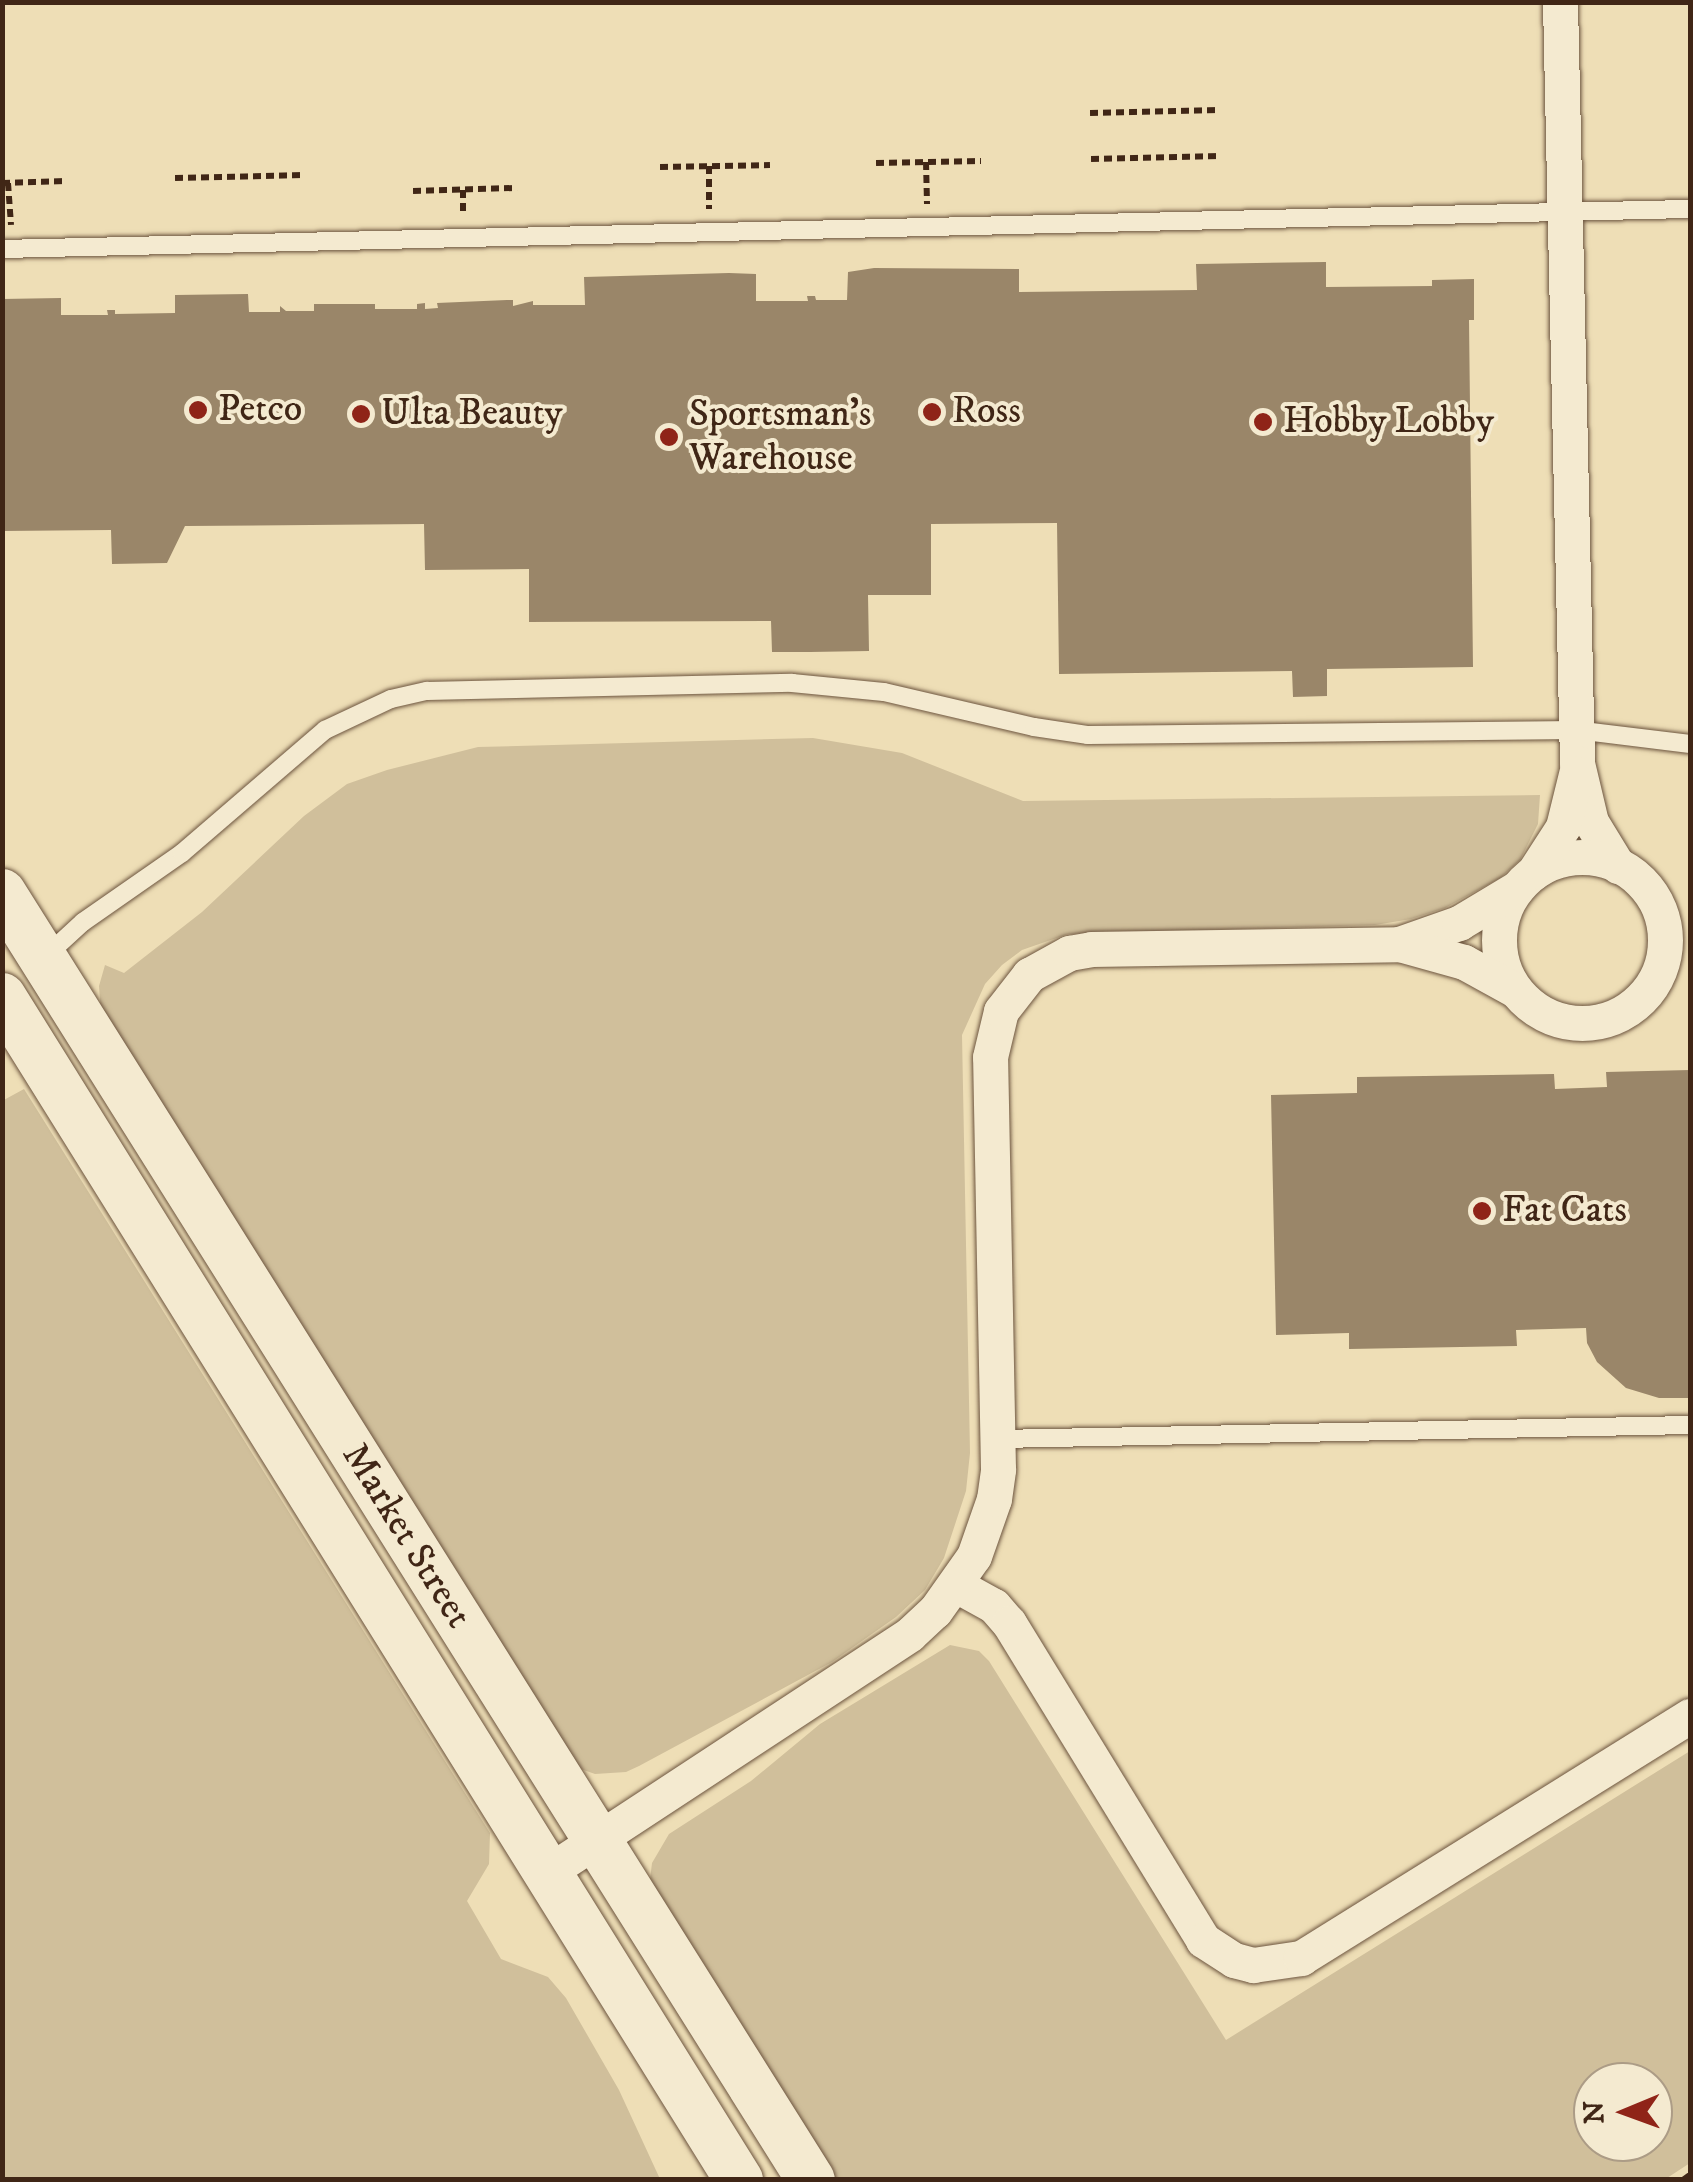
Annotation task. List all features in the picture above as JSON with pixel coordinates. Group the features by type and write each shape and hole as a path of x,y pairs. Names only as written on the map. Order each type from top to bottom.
{"main road":[{"name":"Market Street","path":"2,893 811,2180"},
{"name":"Market Street","path":"3,998 739,2180"}],"street":[{"path":"1560,2 1577,746 1592,822 1657,904 1664,930 1663,957 1654,983"},
{"path":"1516,990 1503,965 1499,938 1505,911 1563,827 1577,746"},
{"path":"1400,944 1458,922 1526,880 1575,857 1630,874 1690,912"},
{"path":"548,1872 595,1837 910,1634 956,1585 974,1556 990,1513 999,1439 990,1056 997,1022 1013,992 1048,962 1091,949 1400,944 1464,962 1516,990 1546,1016 1586,1024 1625,1012 1654,983 1690,957"},
{"path":"3,998 44,959"},
{"path":"956,1585 994,1606 1010,1622 1204,1940 1234,1960 1253,1965 1301,1958 1690,1716"}],"lane":[{"path":"2,248 1690,208"},
{"path":"44,959 83,922 182,853 326,730 391,700 427,691 838,686 916,698 1034,727 1144,738 1577,746 1690,744"},
{"path":"999,1439 1690,1425"}],"path":[{"path":"1090,113 1219,110"},
{"path":"1091,159 1220,156"},
{"path":"876,163 982,160"},
{"path":"926,162 927,206"},
{"path":"660,167 770,165"},
{"path":"709,166 710,210"},
{"path":"175,178 303,175"},
{"path":"11,226 6,183 66,181"},
{"path":"413,190 518,188"},
{"path":"463,190 464,216"},
{"path":"1683,2180 1690,2175"}],"shaded area":[{"path":"813,738 902,753 1023,801 1540,795 1538,824 1520,860 1500,878 1445,908 1411,919 1375,925 1068,934 1022,950 1002,965 985,984 962,1035 970,1453 966,1491 944,1558 925,1590 896,1617 832,1662 639,1766 626,1772 595,1774 578,1768 101,1014 99,986 105,965 124,973 202,912 304,816 347,784 387,770 478,747"},
{"path":"24,1089 490,1833 489,1864 467,1901 501,1959 548,1977 566,1998 619,2090 660,2179 3,2179 2,1101"},
{"path":"950,1645 979,1651 989,1661 1226,2040 1690,1751 1690,2163 1664,2180 829,2179 650,1880 652,1863 669,1834 751,1781 820,1724"}],"building":[{"path":"1326,262 1326,287 1432,286 1432,280 1474,279 1474,320 1469,320 1473,667 1327,669 1327,696 1293,697 1292,671 1059,674 1057,523 931,524 931,595 868,595 869,651 810,652 772,652 771,621 529,622 529,569 425,570 424,524 185,526 167,563 112,564 111,530 2,531 2,299 61,298 61,315 108,315 107,310 115,310 115,314 175,313 175,295 248,294 249,312 280,312 280,306 286,311 314,311 314,304 375,304 375,309 417,309 417,304 425,303 425,309 438,308 437,303 507,300 513,300 513,306 533,301 533,305 585,305 584,277 729,273 756,274 756,301 808,301 807,296 815,296 816,300 847,300 848,272 874,268 1019,269 1019,292 1197,290 1196,264"},
{"name":"Fat Cats","path":"1690,1070 1690,1398 1659,1398 1626,1388 1597,1362 1587,1343 1586,1328 1516,1330 1517,1346 1349,1349 1349,1333 1276,1335 1271,1095 1357,1093 1357,1077 1554,1074 1555,1089 1607,1087 1606,1072"}],"place":[{"name":"Petco","path":"198,410"},
{"name":"Ross","path":"932,412"},
{"name":"Ulta Beauty","path":"361,414"},
{"name":"Hobby Lobby","path":"1263,422"},
{"name":"Sportsman's Warehouse","path":"669,437"},
{"name":"Fat Cats","path":"1482,1211"}]}
